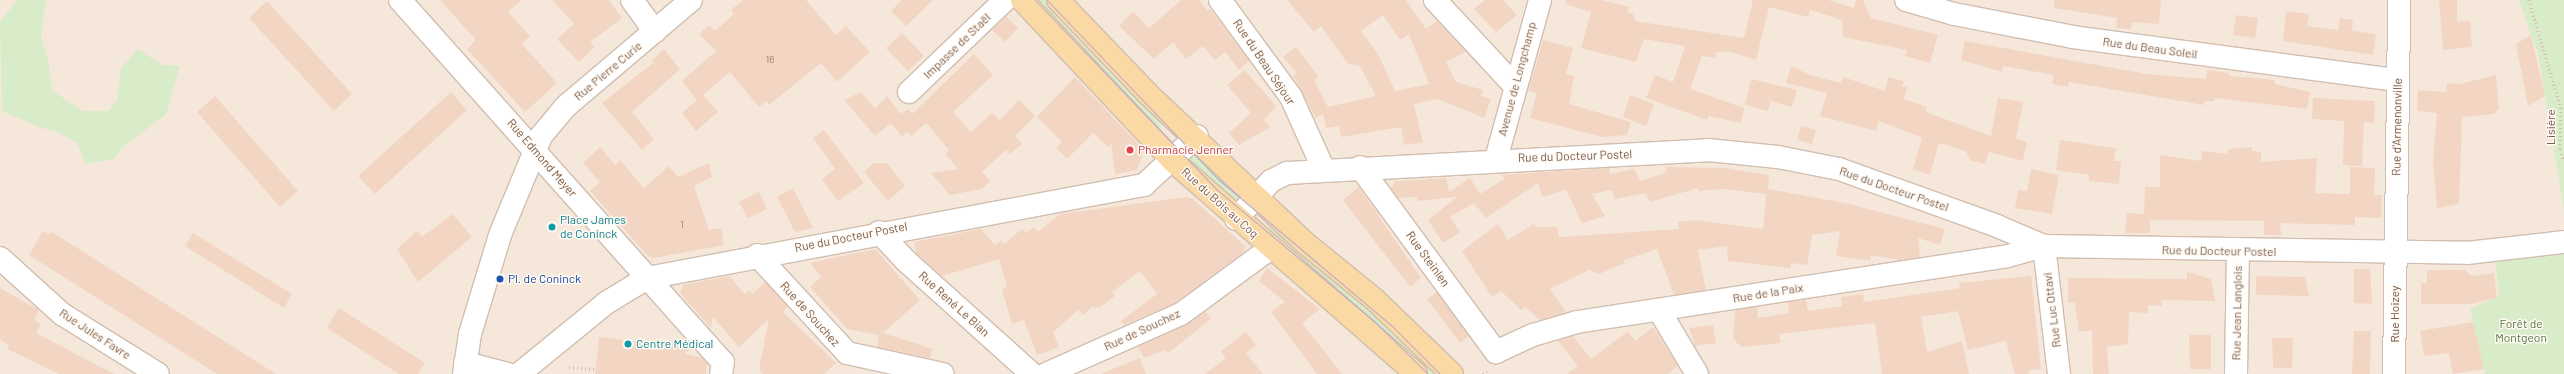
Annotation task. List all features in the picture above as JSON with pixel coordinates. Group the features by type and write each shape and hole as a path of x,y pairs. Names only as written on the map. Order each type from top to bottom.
{"main road":[{"name":"Rue du Bois au Coq","path":"1022,0 1173,161 1236,219 1383,342 1416,374"},
{"path":"1058,0 1148,94 1197,136 1304,242 1385,308 1452,374"}],"street":[{"name":"Rue Edmond Meyer","path":"400,0 723,362 722,374"},
{"path":"632,0 655,32"},
{"name":"Rue Pierre Curie","path":"534,149 565,106 655,32 691,0"},
{"name":"Impasse de Staël","path":"909,92 1005,0"},
{"name":"Rue du Beau Séjour","path":"1220,0 1291,97 1324,170"},
{"path":"1435,0 1514,85"},
{"name":"Avenue de Longchamp","path":"1496,159 1514,85 1540,0"},
{"name":"Rue du Beau Soleil","path":"1906,0 1954,14 2073,37 2397,80"},
{"name":"Rue d'Armenonville","path":"2395,253 2399,0"},
{"name":"Rue du Docteur Postel","path":"519,374 606,303 647,278 757,255 1144,184 1173,161 1197,136"},
{"path":"508,374 464,368 500,235 534,149"},
{"name":"Rue du Docteur Postel","path":"1236,219 1258,195 1287,172 1360,166 1708,150 1778,157 1839,169 1997,226 2044,246 2238,252 2467,254 2564,242"},
{"name":"Rue Steinlen","path":"1360,166 1496,352"},
{"name":"Rue René Le Bian","path":"879,232 905,260 1032,374"},
{"name":"Rue de la Paix","path":"1496,352 1533,334 1576,322 2008,256 2044,246"},
{"name":"Rue Luc Ottavi","path":"2044,246 2059,374"},
{"name":"Rue de Souchez","path":"1046,374 1181,314 1271,248"},
{"name":"Rue Jean Langlois","path":"2236,374 2238,252"},
{"name":"Rue Hoizey","path":"2394,374 2395,253"},
{"name":"Rue de Souchez","path":"757,255 847,353 943,374"},
{"name":"Rue Jules Favre","path":"0,258 62,314 146,370"},
{"path":"1659,310 1697,374"}],"path":[{"name":"Lisière","path":"2529,0 2562,108 2560,150 2564,161"},
{"path":"569,367 596,370"}],"shaded area":[{"path":"0,0 2519,0 2538,55 2564,211 2564,253 2495,262 2499,296 2473,322 2485,374 0,374"}],"green space":[{"path":"17,0 46,0 41,36 48,59 52,90 82,111 108,111 117,101 121,68 138,49 162,65 180,66 166,114 123,147 113,159 86,164 77,143 58,132 38,127 2,111 0,22"},
{"path":"1029,0 1052,0 1170,118 1155,133"},
{"path":"2519,0 2564,0 2564,211 2538,55"},
{"path":"1197,152 1245,193 1237,204 1189,161"},
{"path":"1275,218 1445,374 1422,374 1262,235"},
{"name":"Forêt de Montgeon","path":"2564,253 2564,374 2485,374 2470,309 2499,296 2495,262"}],"building":[{"path":"440,0 522,0 508,12 530,36 522,44 557,83 525,112 467,49 476,40"},
{"path":"552,0 609,0 622,18 590,42 595,47 579,62 557,39 574,24"},
{"path":"743,0 806,0 836,35 846,26 870,52 837,82 821,63 769,105 766,101 759,107 730,72 703,95 718,112 696,131 682,113 697,100 682,81 716,51 699,34 709,25 715,31 734,14 731,10"},
{"path":"902,0 933,0 906,26 891,11"},
{"path":"1181,0 1199,0 1208,11 1210,9 1249,61 1239,70 1225,52 1215,60 1203,46 1186,59 1173,42 1154,59 1119,26 1133,11 1149,28"},
{"path":"1287,0 1406,0 1426,29 1437,21 1466,52 1446,62 1456,82 1483,90 1481,96 1491,99 1484,118 1438,99 1414,104 1423,142 1404,145 1401,127 1341,137 1339,126 1326,128 1323,114 1316,118 1293,76 1297,73 1283,57 1296,47 1319,77 1314,80 1328,107 1376,96 1360,66 1348,64 1321,26 1314,32","holes":["1383,15 1400,40 1409,34 1429,84 1395,91 1378,54 1361,31"]},
{"path":"1485,0 1503,0 1517,15 1496,32 1474,9"},
{"path":"1566,0 1602,0 1629,7 1627,12 1633,14 1635,21 1744,38 1753,0 1828,0 1854,8 1856,0 1863,0 1871,18 1938,35 1930,63 1905,56 1907,50 1843,37 1842,20 1810,10 1808,17 1769,7 1756,60 1731,52 1716,52 1715,58 1702,56 1690,89 1744,108 1741,123 1708,116 1707,120 1646,98 1655,75 1673,82 1685,46 1644,39 1636,62 1581,48 1591,12 1565,4"},
{"path":"2054,0 2161,0 2159,24 2132,22 2131,29 2116,28 2117,18 2054,8"},
{"path":"2439,0 2457,0 2457,22 2470,21 2472,47 2443,50"},
{"path":"267,1 352,94 334,111 249,18"},
{"path":"2286,11 2309,14 2307,26 2338,30 2340,18 2353,20 2352,31 2376,34 2373,55 2283,41"},
{"path":"2236,15 2258,18 2255,38 2233,35"},
{"path":"1006,16 1018,28 1005,42 992,30"},
{"path":"902,33 924,56 908,71 886,48"},
{"path":"2531,35 2545,96 2528,106 2516,44"},
{"path":"1543,40 1573,48 1566,74 1574,76 1569,104 1631,122 1627,135 1602,137 1530,118 1537,93 1528,91"},
{"path":"1965,41 2147,74 2206,79 2207,70 2229,73 2229,76 2275,80 2275,84 2310,92 2307,109 2215,98 2214,101 2205,101 2204,105 2069,82 2068,87 2052,84 2054,75 2003,66 2002,72 1961,60"},
{"path":"664,49 680,69 632,112 654,139 642,150 602,103 654,62 652,60"},
{"path":"974,54 993,75 953,112 971,132 992,113 1000,120 1019,100 1035,116 1015,136 1022,144 1010,154 1006,150 982,172 990,181 982,189 950,195 931,173 958,169 945,154 949,150 926,123 911,136 907,132 902,136 891,123 875,136 844,100 861,92 875,109 887,96 901,114 908,109 912,114"},
{"path":"1791,66 1810,75 1841,83 1843,77 1885,91 1888,77 1904,81 1902,86 1907,87 1904,99 1927,107 1926,112 1991,136 1998,98 2023,102 2016,139 2027,142 2023,161 1989,152 1985,164 1970,160 1966,151 1939,143 1930,175 1913,169 1922,138 1879,121 1876,131 1820,116 1827,93 1786,83"},
{"path":"1245,70 1276,106 1264,120 1270,127 1239,145 1229,133 1251,113 1227,85"},
{"path":"2496,75 2499,109 2494,114 2462,117 2459,204 2437,208 2433,163 2437,113 2417,111 2418,90 2446,92 2447,83 2460,84"},
{"path":"1075,77 1144,150 1137,170 1115,174 1111,144 1108,147 1093,133 1067,159 1056,148 1062,142 1037,117"},
{"path":"1751,79 1797,90 1792,107 1770,101 1768,111 1745,105"},
{"path":"451,92 467,110 375,194 358,176"},
{"path":"1630,95 1654,104 1646,126 1623,117"},
{"path":"215,96 298,191 280,207 197,112"},
{"path":"2313,98 2375,101 2374,123 2364,122 2362,166 2343,165 2344,121 2312,119"},
{"path":"1801,126 1816,130 1812,144 1797,140"},
{"path":"824,130 864,183 838,201 822,179 835,169 813,138"},
{"path":"2060,140 2116,148 2114,161 2121,161 2119,184 2089,181 2089,175 2056,170"},
{"path":"600,147 615,165 620,160 644,188 669,166 678,177 709,163 712,177 694,186 709,230 721,228 724,245 654,258 648,256 590,191 600,182 583,163"},
{"path":"2252,147 2252,151 2261,152 2261,162 2317,158 2315,193 2350,194 2350,167 2375,168 2374,195 2382,195 2381,218 2355,217 2355,225 2280,223 2281,235 2264,235 2264,221 2150,220 2150,233 2125,233 2127,213 2144,214 2145,187 2160,187 2160,155 2201,161 2202,151 2228,154 2228,149"},
{"path":"874,163 887,163 905,186 888,201 864,172"},
{"path":"1666,167 1723,168 1769,175 1768,189 1845,203 1945,229 1940,245 1918,238 1920,257 1899,260 1871,255 1870,261 1836,256 1840,231 1812,235 1807,265 1791,263 1791,268 1728,261 1727,246 1698,250 1706,290 1674,295 1657,249 1624,260 1625,263 1599,274 1589,270 1550,289 1566,312 1540,320 1525,307 1521,310 1501,291 1492,297 1462,251 1498,224 1508,240 1534,224 1536,227 1557,227 1559,237 1679,229 1678,222 1696,220 1763,229 1766,194 1723,189 1698,191 1698,188 1650,202 1646,193 1615,199 1612,190 1592,194 1605,216 1582,223 1566,190 1542,197 1538,183 1486,218 1474,203 1450,217 1460,232 1443,243 1428,220 1457,197 1417,201 1417,197 1398,198 1391,188 1395,181 1446,178 1449,192 1470,178 1480,194 1504,179 1502,175 1610,168 1610,174 1634,169 1640,181 1667,172"},
{"path":"2031,169 2059,175 2052,214 2015,208 2018,190 2027,191"},
{"path":"1359,187 1421,278 1410,287 1343,200"},
{"path":"793,188 813,228 795,232 777,197"},
{"path":"759,192 767,209 748,218 739,202"},
{"path":"1186,197 1193,199 1245,246 1244,252 1175,303 1124,325 1121,321 1157,294 1140,271 1112,292 1115,296 1099,308 1092,307 1083,315 1079,310 1076,312 1053,332 1059,347 1037,355 1024,320 1012,324 1002,289 1007,287 999,259 942,276 917,254 914,242 981,229 995,245 1001,240 1004,244 1022,229 1026,233 1034,227 1038,232 1060,214"},
{"path":"453,214 472,237 418,282 397,249 417,231 422,237"},
{"path":"43,231 50,235 52,232 276,374 217,374 29,255"},
{"path":"193,233 292,294 284,308 185,246"},
{"path":"875,249 920,300 883,333 933,349 930,358 877,347 879,335 847,329 810,287 821,277 810,263"},
{"path":"1267,268 1320,309 1302,323 1342,374 1317,374 1271,312 1285,302 1259,281"},
{"path":"2354,269 2370,269 2372,304 2354,303"},
{"path":"2427,270 2465,270 2472,276 2494,273 2497,298 2470,304 2421,304 2421,283 2427,283"},
{"path":"2187,272 2211,279 2215,301 2161,300 2162,306 2148,305 2148,313 2129,312 2128,344 2107,347 2109,374 2093,374 2092,330 2079,332 2075,303 2068,303 2068,278 2187,279"},
{"path":"729,276 745,294 749,290 752,294 765,282 788,307 783,312 836,363 824,374 763,374 759,369 769,319 739,347 713,317 711,328 680,293 683,285"},
{"path":"2031,276 2041,369 2029,370 2029,374 2015,374 2006,341 1968,350 1958,311 1921,317 1927,352 1962,341 1969,374 1882,374 1875,323 1779,334 1781,343 1741,347 1733,339 1735,310 1757,307 1758,318 1789,313 1788,302 1806,300 1808,311 1842,306 1841,297 1863,294 1864,302 1960,288 1959,283"},
{"path":"2256,276 2305,277 2309,296 2256,295"},
{"path":"0,288 39,310 34,320 41,324 36,333 114,374 59,374 7,349 9,345 0,340"},
{"path":"1437,292 1469,336 1460,343 1427,299"},
{"path":"339,308 425,363 418,374 399,374 327,328"},
{"path":"1206,312 1211,319 1168,353 1166,350 1144,358 1138,347 1186,325"},
{"path":"2473,322 2484,369 2453,374 2449,353 2424,356 2420,331"},
{"path":"1713,325 1716,343 1695,346 1689,328"},
{"path":"1653,327 1678,366 1668,374 1567,374 1578,366 1558,341 1573,336 1591,359 1628,331 1635,341"},
{"path":"2354,331 2371,331 2370,374 2352,374"},
{"path":"1246,332 1256,345 1246,353 1263,374 1205,374 1226,358 1221,351"},
{"path":"2189,335 2211,335 2211,369 2190,369"},
{"name":"Centre Médical","path":"599,337 691,348 684,354 701,357 707,363 706,374 595,374"},
{"path":"2272,338 2293,338 2292,368 2273,368"},
{"path":"1140,358 1146,374 1103,374 1103,373"}],"tram line":[{"path":"1035,0 1216,189 1376,323 1428,374"},
{"path":"1047,0 1218,179 1392,326 1440,374"}],"place":[{"name":"Pharmacie Jenner","path":"1130,150"},
{"name":"Place James de Coninck","path":"552,227"},
{"name":"Pl. de Coninck","path":"500,279"},
{"name":"Centre Médical","path":"628,344"}]}
